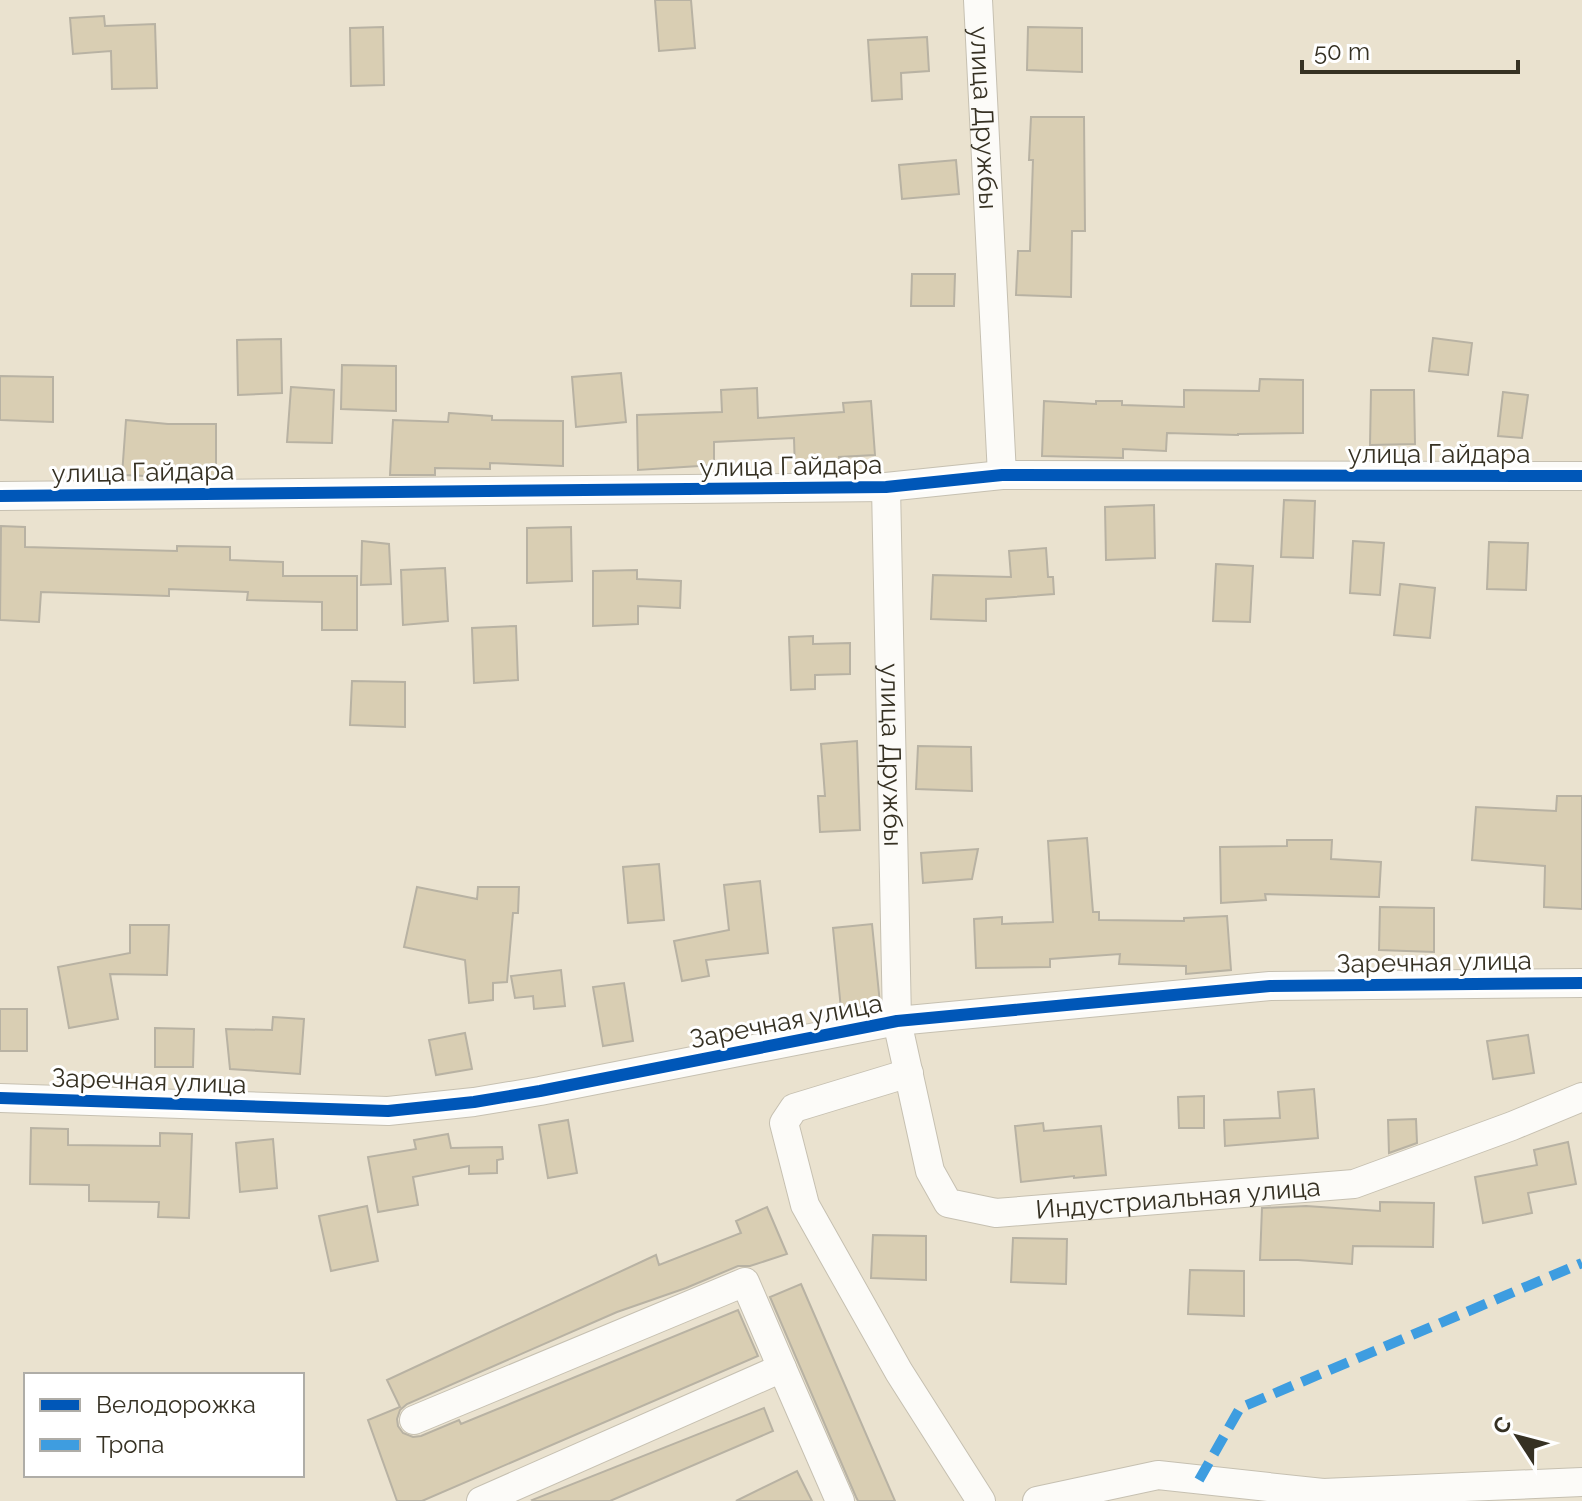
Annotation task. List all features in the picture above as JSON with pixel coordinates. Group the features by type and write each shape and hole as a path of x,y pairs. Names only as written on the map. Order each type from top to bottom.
{"street":[{"name":"улица Дружбы","path":"978,0 1002,475"},
{"name":"улица Гайдара","path":"0,496 886,487 1002,475 1582,476"},
{"name":"улица Дружбы","path":"886,487 897,1021"},
{"name":"Заречная улица","path":"0,1098 388,1111 540,1091 897,1021 1270,986 1582,983"},
{"name":"Индустриальная улица","path":"897,1021 930,1171 948,1203 996,1213 1354,1184 1582,1097"},
{"path":"909,1073 794,1108 784,1123 805,1205 899,1372 981,1501"},
{"path":"414,1420 745,1282 840,1501"},
{"path":"481,1501 782,1368"},
{"path":"1037,1501 1158,1475 1323,1493 1582,1482"}],"building":[{"path":"655,0 691,0 695,48 659,51"},
{"path":"104,16 105,26 155,24 157,88 112,89 111,51 73,54 70,18"},
{"path":"383,27 384,85 351,86 350,28"},
{"path":"1028,27 1082,28 1082,72 1027,70"},
{"path":"927,37 929,71 901,73 902,99 872,101 868,40"},
{"path":"1031,117 1084,117 1085,231 1072,231 1071,297 1016,295 1018,251 1030,251"},
{"path":"956,160 959,194 902,199 899,165"},
{"path":"912,274 955,274 954,306 911,306"},
{"path":"1433,338 1472,343 1468,375 1429,371"},
{"path":"281,339 282,393 238,395 237,340"},
{"path":"342,365 396,366 396,411 341,409"},
{"path":"621,373 626,422 576,427 572,377"},
{"path":"0,376 53,377 53,422 0,420"},
{"path":"1260,379 1303,380 1303,433 1167,433 1166,451 1123,449 1123,458 1042,456 1044,401 1096,404 1096,401 1122,401 1122,405 1184,407 1184,390 1259,391"},
{"path":"291,387 334,390 332,443 287,442"},
{"path":"757,388 758,418 844,412 843,403 871,401 875,455 839,457 840,466 795,471 794,438 714,442 714,465 638,470 637,415 722,412 721,390"},
{"path":"1371,390 1414,390 1415,444 1370,445"},
{"path":"1503,392 1528,395 1522,438 1498,436"},
{"path":"449,413 492,416 492,420 563,421 563,466 490,463 490,469 435,468 435,475 390,475 393,420 448,422"},
{"path":"126,420 216,424 216,477 122,475"},
{"path":"1284,500 1315,501 1313,558 1281,557"},
{"path":"1154,505 1155,558 1106,560 1105,507"},
{"path":"1,526 25,527 25,547 177,551 177,546 230,547 230,560 283,562 283,576 357,576 357,630 322,630 322,602 247,600 248,592 169,589 169,596 41,592 39,622 0,620"},
{"path":"571,527 572,581 527,583 527,528"},
{"path":"362,541 389,544 391,584 361,585"},
{"path":"1353,541 1384,543 1380,595 1350,593"},
{"path":"1489,542 1528,543 1526,590 1487,589"},
{"path":"1046,548 1048,577 1053,577 1054,594 986,599 986,621 931,619 933,575 1011,577 1009,551"},
{"path":"1216,564 1253,566 1250,622 1213,621"},
{"path":"445,568 448,621 403,625 401,570"},
{"path":"637,570 637,579 681,581 680,608 638,606 638,624 593,626 593,571"},
{"path":"1400,584 1435,588 1430,638 1394,635"},
{"path":"516,626 518,680 474,683 472,628"},
{"path":"813,636 813,644 850,643 850,674 815,675 815,689 791,690 789,637"},
{"path":"352,681 405,682 405,727 350,725"},
{"path":"857,741 860,830 820,832 818,796 825,796 821,744"},
{"path":"918,746 971,747 972,791 916,789"},
{"path":"1557,796 1582,796 1582,909 1544,907 1545,866 1472,860 1476,807 1556,811"},
{"path":"1087,838 1093,912 1099,912 1099,920 1184,921 1184,918 1227,916 1231,970 1186,974 1186,966 1119,964 1120,954 1050,959 1050,967 976,968 974,919 1002,917 1002,924 1053,922 1048,841"},
{"path":"1287,840 1332,840 1331,859 1381,862 1379,897 1265,894 1266,900 1221,903 1220,847 1287,846"},
{"path":"978,849 972,879 923,883 921,853"},
{"path":"659,864 664,920 628,923 623,867"},
{"path":"760,881 768,953 706,960 709,976 682,981 674,941 729,930 724,885"},
{"path":"417,887 477,899 478,887 519,887 518,913 513,913 507,982 493,983 493,1000 469,1003 465,960 404,947"},
{"path":"1380,907 1434,908 1434,952 1379,950"},
{"path":"872,924 880,1004 841,1009 833,928"},
{"path":"130,925 169,925 167,975 110,974 118,1019 69,1028 58,967 130,953"},
{"path":"561,970 565,1006 534,1009 533,996 515,998 511,976"},
{"path":"624,983 633,1041 603,1046 593,987"},
{"path":"0,1009 27,1009 27,1051 0,1051"},
{"path":"273,1017 304,1019 300,1074 230,1069 226,1029 272,1030"},
{"path":"155,1028 194,1029 193,1067 155,1067"},
{"path":"465,1033 472,1069 436,1075 429,1040"},
{"path":"1528,1035 1534,1073 1493,1079 1487,1041"},
{"path":"1314,1089 1318,1138 1225,1146 1224,1120 1280,1118 1278,1092"},
{"path":"1204,1096 1204,1128 1179,1128 1178,1097"},
{"path":"1416,1119 1417,1143 1389,1153 1388,1120"},
{"path":"568,1120 577,1173 548,1178 539,1125"},
{"path":"1043,1123 1044,1131 1101,1126 1106,1175 1021,1182 1015,1126"},
{"path":"31,1128 68,1129 68,1145 160,1146 160,1133 192,1134 189,1218 158,1217 159,1202 89,1201 89,1185 30,1184"},
{"path":"448,1134 451,1148 502,1147 503,1159 497,1160 497,1173 469,1174 469,1166 413,1177 418,1205 378,1212 368,1157 416,1149 414,1140"},
{"path":"273,1139 277,1188 240,1192 236,1143"},
{"path":"1568,1142 1576,1184 1528,1193 1532,1213 1483,1223 1475,1177 1537,1165 1534,1150"},
{"path":"1380,1202 1434,1203 1433,1247 1353,1246 1352,1264 1260,1260 1262,1208 1306,1206 1380,1211"},
{"path":"367,1206 378,1261 331,1271 319,1216"},
{"path":"767,1207 787,1254 750,1266 738,1266 617,1312 407,1404 400,1410 398,1426 403,1433 413,1437 459,1420 461,1424 738,1310 758,1356 422,1501 397,1501 368,1420 400,1407 387,1380 656,1255 659,1265 741,1233 736,1221"},
{"path":"873,1235 926,1236 926,1280 871,1278"},
{"path":"1013,1238 1067,1239 1066,1284 1011,1282"},
{"path":"1190,1270 1244,1271 1244,1316 1188,1314"},
{"path":"801,1284 895,1501 858,1501 856,1497 770,1297"},
{"path":"764,1408 773,1431 610,1501 532,1500"},
{"path":"797,1471 812,1501 736,1501"}],"marked path":[{"path":"1199,1480 1240,1408 1582,1263"}],"cycle path":[{"path":"0,496 886,487 1002,475 1582,476"},
{"path":"0,1098 388,1111 540,1091 897,1021 1270,986 1582,983"}]}
